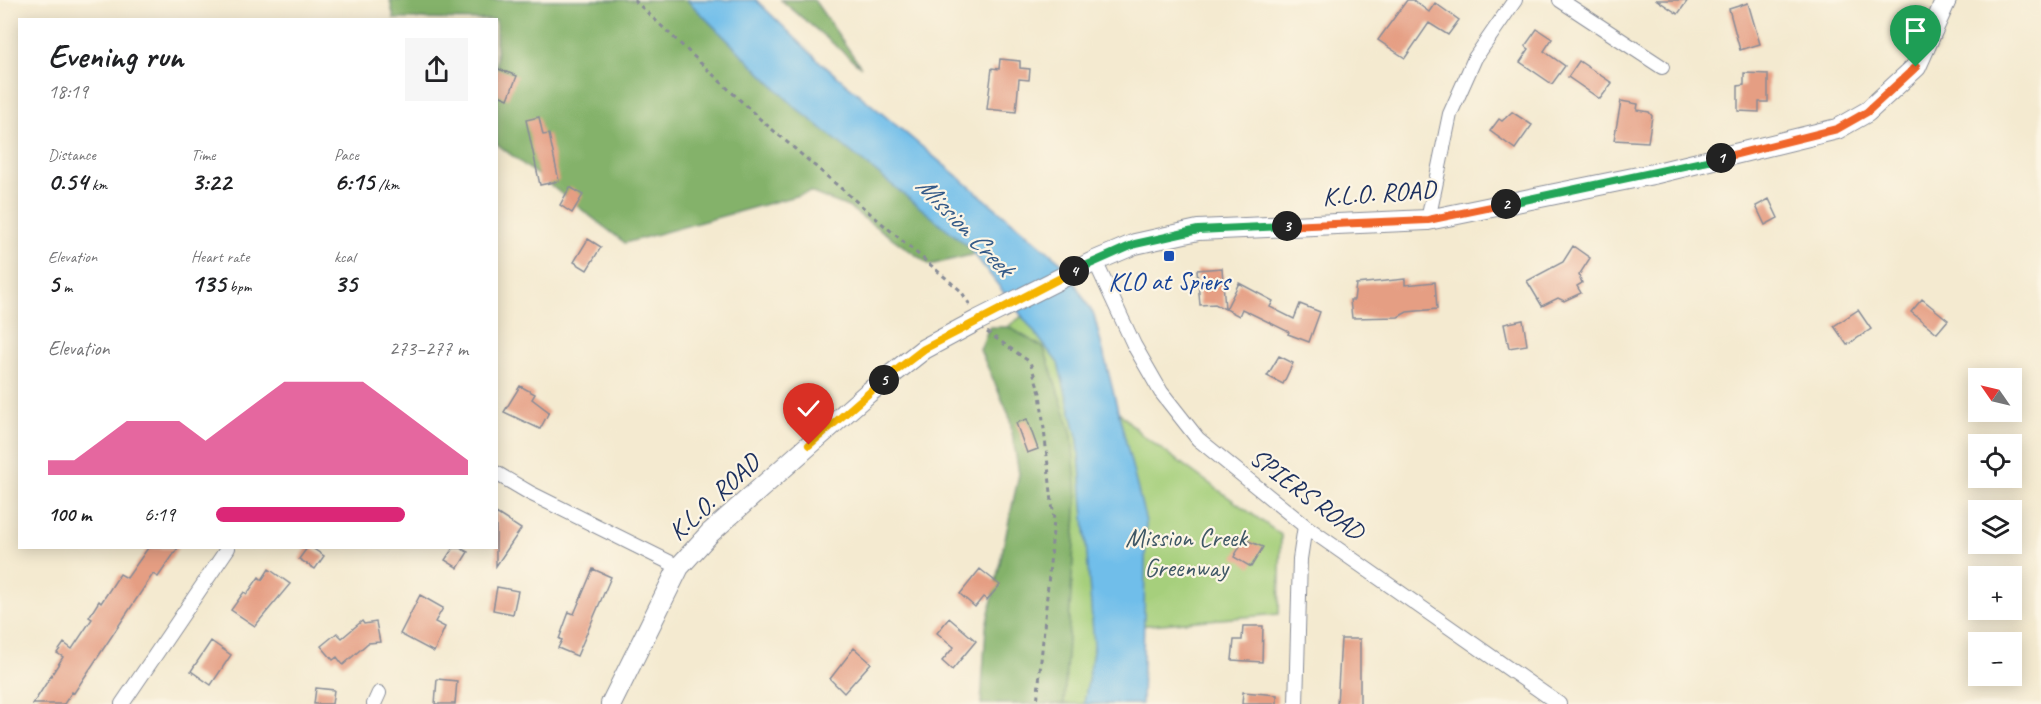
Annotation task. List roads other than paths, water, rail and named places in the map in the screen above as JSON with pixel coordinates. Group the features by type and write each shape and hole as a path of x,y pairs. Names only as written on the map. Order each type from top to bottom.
{"main road":[{"name":"K.L.O. ROAD","path":"611,704 679,567 710,533 868,393 924,349 978,320 1095,261 1135,244 1198,230 1428,220 1653,174 1837,129 1867,112 1916,67 1946,0"}],"street":[{"path":"1428,220 1449,114 1475,58 1515,0"},
{"path":"1560,0 1662,67"},
{"name":"SPIERS ROAD","path":"1095,261 1139,354 1161,392 1198,440 1305,526 1559,704"},
{"path":"498,474 530,493 679,567"},
{"path":"1296,704 1300,559 1305,526"},
{"path":"122,704 227,549"}],"water":[{"name":"Mission Creek","path":"687,0 756,0 820,62 1063,264 1094,315 1146,522 1142,704 1084,704 1094,645 1078,440 1058,363 968,246 795,107"}],"place":[{"name":"KLO at Spiers","path":"1169,256"}],"park label":[{"name":"Mission Creek Greenway","path":"1186,552"}]}
